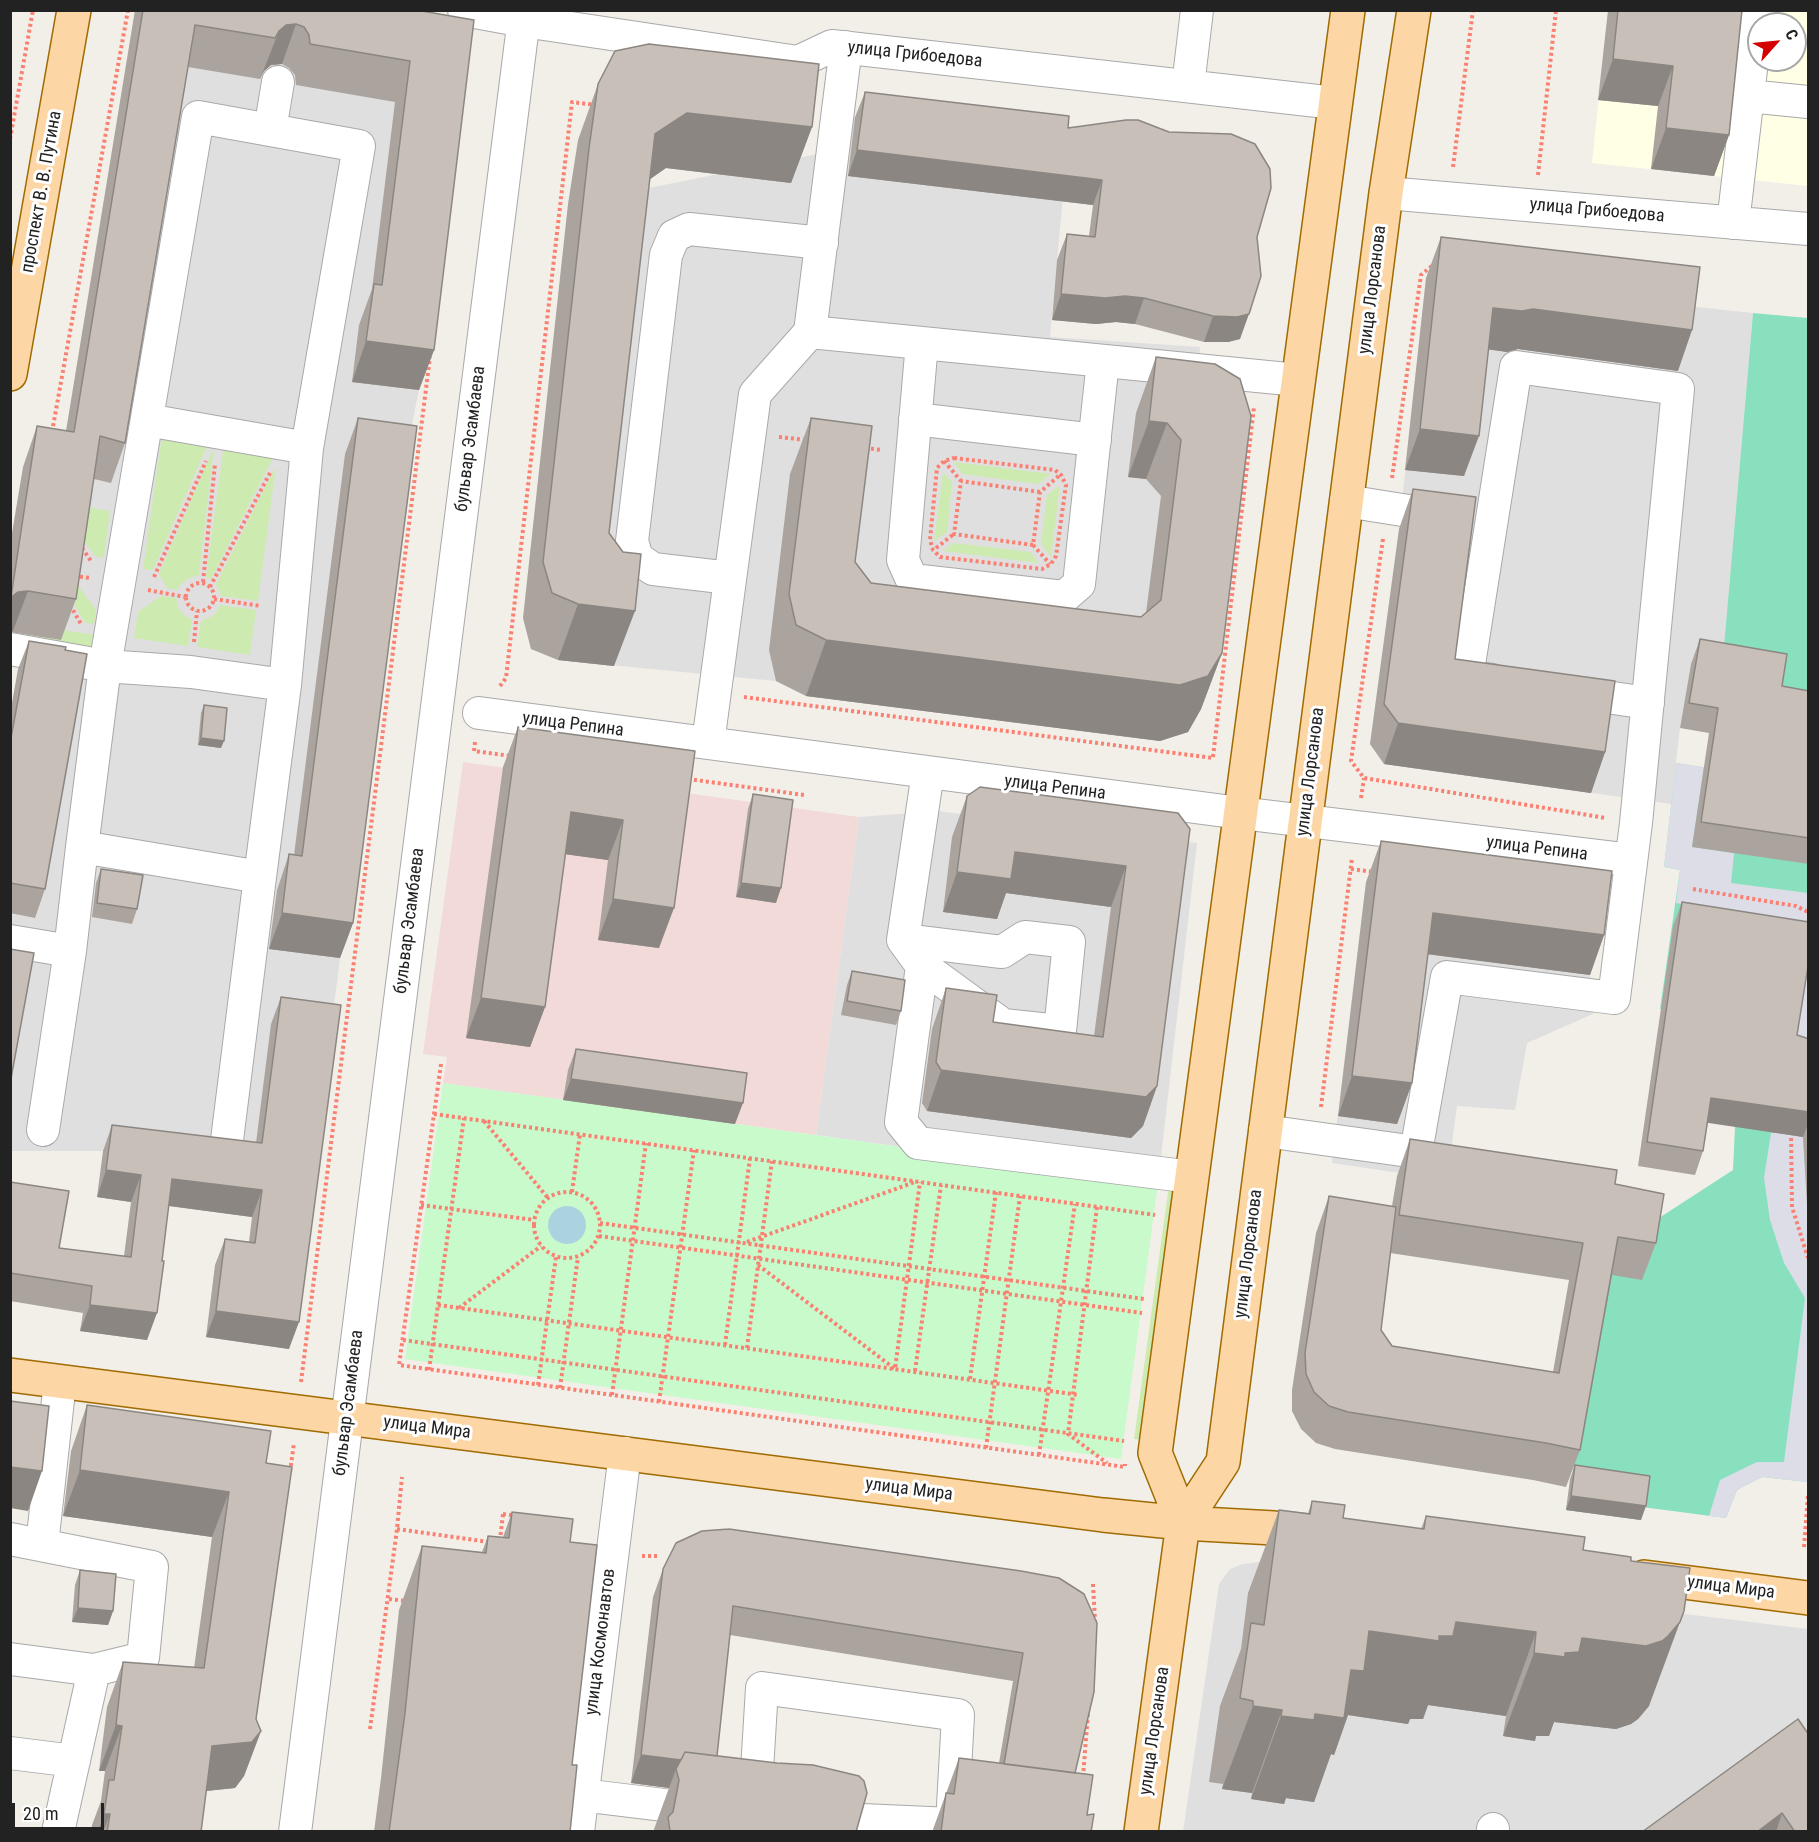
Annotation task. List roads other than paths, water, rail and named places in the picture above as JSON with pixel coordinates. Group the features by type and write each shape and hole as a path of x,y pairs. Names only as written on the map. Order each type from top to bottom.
{"main road":[{"name":"проспект В. В. Путина","path":"10,374 74,10"},
{"name":"улица Лорсанова","path":"1183,1523 1155,1453 1348,10"},
{"name":"улица Лорсанова","path":"1141,1832 1183,1523 1223,1462 1386,193 1414,10"},
{"name":"улица Мира","path":"10,1376 348,1417 1103,1515 1183,1523 1274,1528 1345,1537"},
{"name":"улица Мира","path":"1618,1573 1809,1598"}],"street":[{"name":"улица Грибоедова","path":"464,10 524,16 798,62 832,46 846,47 1335,103"},
{"path":"1188,86 1197,10"},
{"path":"1733,223 1758,10"},
{"name":"бульвар Эсамбаева","path":"295,1832 524,16"},
{"path":"708,742 755,394 810,332 846,47"},
{"path":"270,130 278,82"},
{"path":"1748,96 1809,102"},
{"path":"43,1130 69,951 105,666 198,117 359,146 296,446 291,610 285,685 227,1140"},
{"name":"улица Грибоедова","path":"1386,193 1809,229"},
{"path":"730,579 653,569 637,558 632,541 666,255 674,236 690,229 822,243"},
{"path":"810,332 1298,380"},
{"path":"922,343 903,560 912,580 1064,597 1079,584 1103,361"},
{"path":"1265,1131 1416,1152 1447,976 1614,998 1636,823 1678,389 1516,367 1467,677 1647,703"},
{"path":"915,419 1095,440"},
{"path":"147,420 296,446"},
{"path":"1346,501 1491,524"},
{"path":"10,649 105,666 191,672 285,685"},
{"name":"улица Репина","path":"479,713 1240,813 1631,860"},
{"path":"903,940 1002,952 1026,937 1069,942 1059,1031 1003,1025 922,966 903,940 928,772"},
{"path":"82,847 260,877"},
{"path":"10,941 69,951"},
{"path":"922,966 901,1122 918,1143 1192,1177"},
{"path":"42,1545 60,1382"},
{"name":"улица Космонавтов","path":"578,1832 625,1453"},
{"path":"10,1539 152,1567 143,1658 94,1670 10,1659"},
{"path":"58,1832 94,1670"},
{"path":"582,1795 773,1816 952,1824 958,1715 762,1688 773,1816"},
{"path":"10,1753 74,1761"}],"water":[{"path":"567,1206 581,1211 586,1225 581,1239 567,1244 553,1239 548,1225 553,1211"}]}
